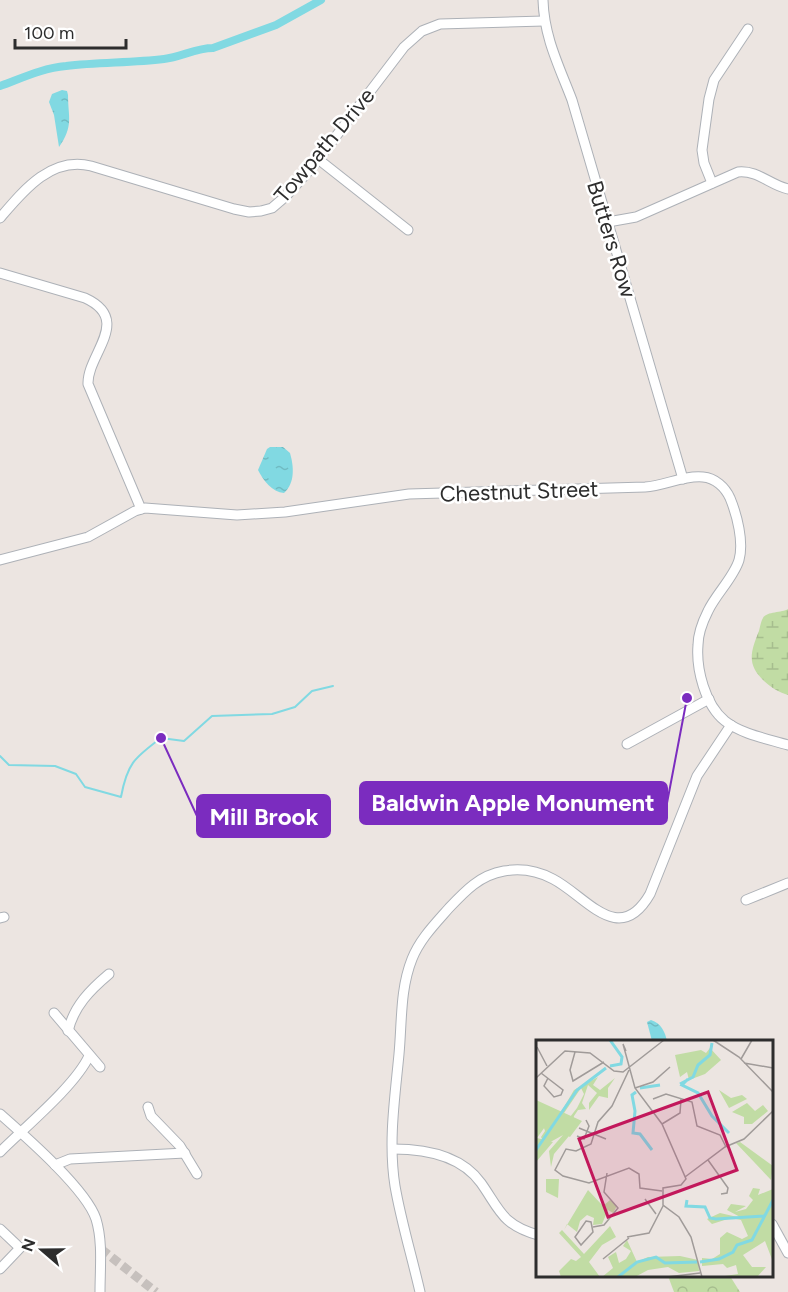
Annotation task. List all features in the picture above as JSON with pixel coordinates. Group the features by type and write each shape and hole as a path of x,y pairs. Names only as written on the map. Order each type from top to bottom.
{"street":[{"name":"Butters Row","path":"543,0 544,21 552,52 572,100 683,479"},
{"name":"Towpath Drive","path":"0,218 45,173 63,166 77,164 91,166 234,209 249,212 261,211 280,202 318,159 404,47 422,31 440,24 544,21"},
{"path":"712,183 703,154 709,99 714,80 748,29"},
{"path":"318,159 408,230"},
{"path":"608,222 636,217 734,174 748,172 788,189"},
{"path":"0,273 85,298 103,314 107,323 106,339 90,369 89,389 141,509"},
{"name":"Chestnut Street","path":"0,560 88,537 141,509 237,515 285,512 391,496 645,487 695,477 708,477 723,487 731,501 739,536 738,562 709,608 698,639 699,668 709,699 721,717 732,725 788,746"},
{"path":"627,744 709,699"},
{"path":"420,1292 394,1177 393,1149 394,1105 405,980 418,948 431,928 475,883 491,874 515,870 539,873 554,879 592,908 607,916 623,917 633,913 643,905 653,887 697,776 714,748 732,725"},
{"path":"746,900 788,883"},
{"path":"68,1031 81,1000 109,974"},
{"path":"54,1013 100,1067"},
{"path":"0,1152 63,1090 89,1056"},
{"path":"148,1107 155,1121 185,1153 197,1174"},
{"path":"0,1114 55,1165 87,1202 96,1219 101,1249 100,1292"},
{"path":"393,1149 425,1151 459,1163 481,1182 496,1208 507,1220 536,1235"},
{"path":"55,1165 70,1159 185,1153"},
{"path":"773,1227 788,1253"},
{"path":"0,1229 20,1248 0,1269"}],"green space":[{"path":"788,609 788,695 775,690 764,681 755,670 752,652 763,618 768,614"},
{"path":"668,1277 731,1277 740,1292 674,1292"}],"water":[{"path":"62,90 67,91 68,95 69,121 67,133 59,147 54,115 49,102 52,94"},
{"path":"270,447 283,447 290,453 293,474 288,489 284,493 268,485 258,470"},
{"path":"651,1020 657,1023 662,1028 667,1040 652,1040 647,1022"}],"waterway":[{"path":"0,86 57,67 164,59 213,48 276,25 321,0"},
{"path":"0,756 9,765 55,766 76,774 85,787 121,797 126,777 133,763 161,738 184,741 212,716 272,714 295,707 312,691 333,686"}],"tunnel":[{"path":"101,1249 156,1292"}],"place":[{"name":"Baldwin Apple Monument","path":"687,698"},
{"name":"Mill Brook","path":"161,738"}]}
